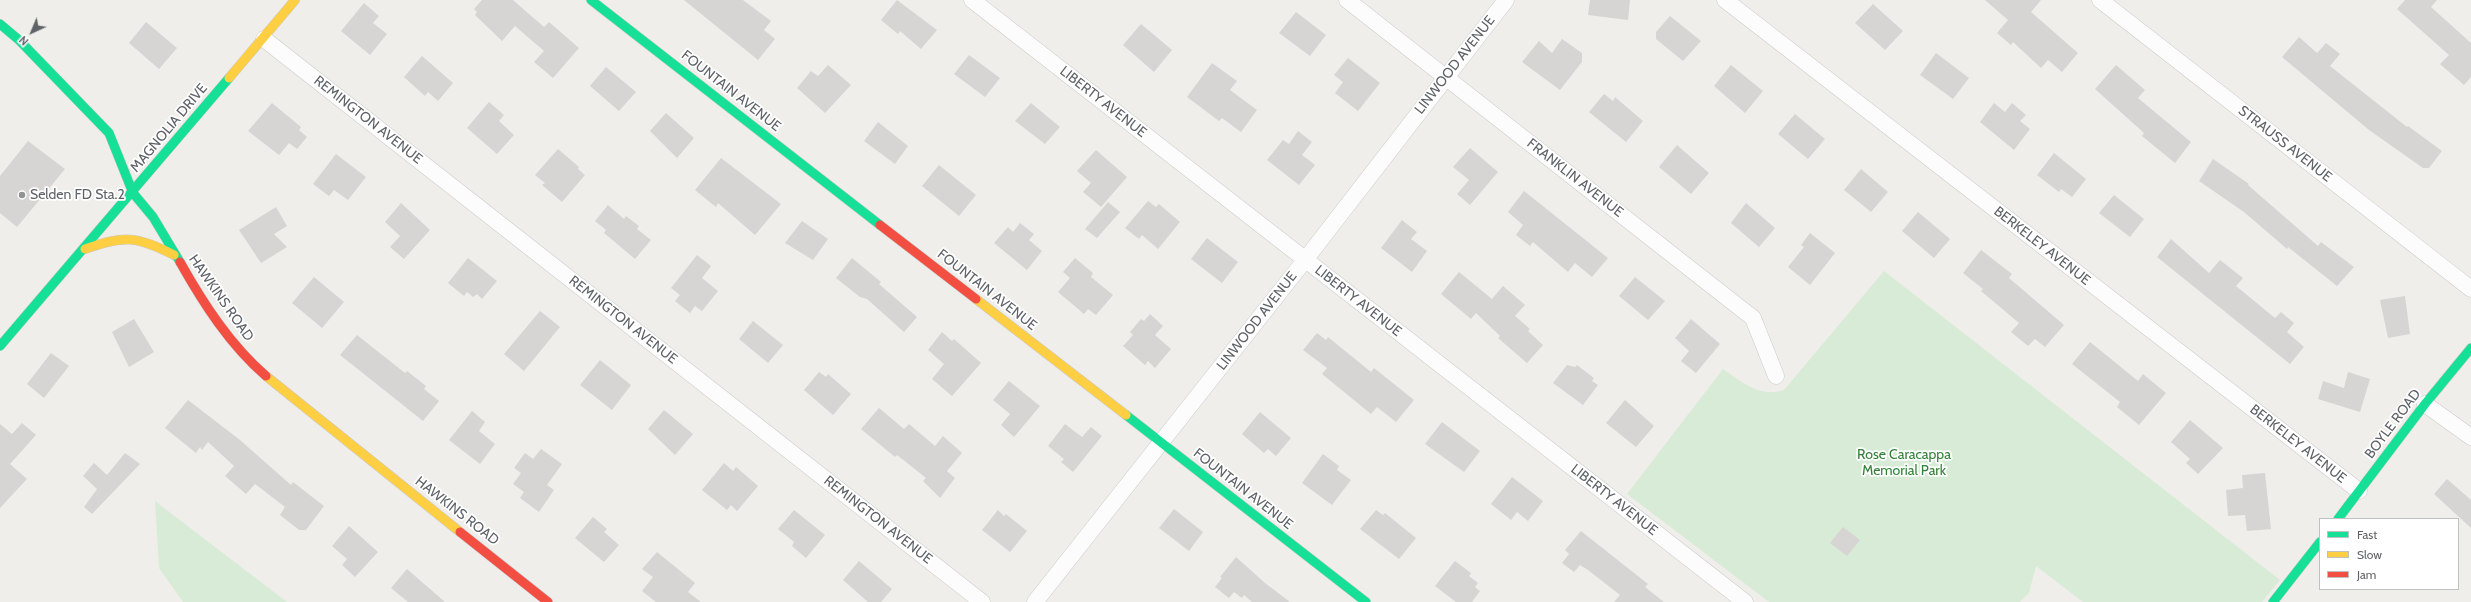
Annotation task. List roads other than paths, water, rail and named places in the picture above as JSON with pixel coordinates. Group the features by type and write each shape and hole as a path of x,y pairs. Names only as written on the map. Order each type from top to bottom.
{"street":[{"name":"MAGNOLIA DRIVE","path":"0,346 133,193 264,39 295,0"},
{"name":"FOUNTAIN AVENUE","path":"591,0 1366,602"},
{"name":"LIBERTY AVENUE","path":"972,0 1745,602"},
{"name":"FRANKLIN AVENUE","path":"1347,0 1753,318 1776,376"},
{"name":"LINWOOD AVENUE","path":"1035,602 1305,260 1506,0"},
{"name":"BERKELEY AVENUE","path":"1725,0 2359,492"},
{"name":"STRAUSS AVENUE","path":"2100,0 2471,289"},
{"name":"HAWKINS ROAD","path":"0,24 19,40 109,133 133,193 152,217 174,255 220,325 252,364 308,412 548,602"},
{"name":"REMINGTON AVENUE","path":"264,39 982,602"},
{"path":"84,249 115,238 134,237 150,242 174,255"},
{"name":"BOYLE ROAD","path":"2339,518 2425,404 2471,348"},
{"path":"2425,404 2471,437"},
{"path":"2274,602 2319,543"}],"place":[{"name":"Selden FD Sta.2","path":"22,195"}],"park label":[{"name":"Rose Caracappa Memorial Park","path":"1904,464"}]}
